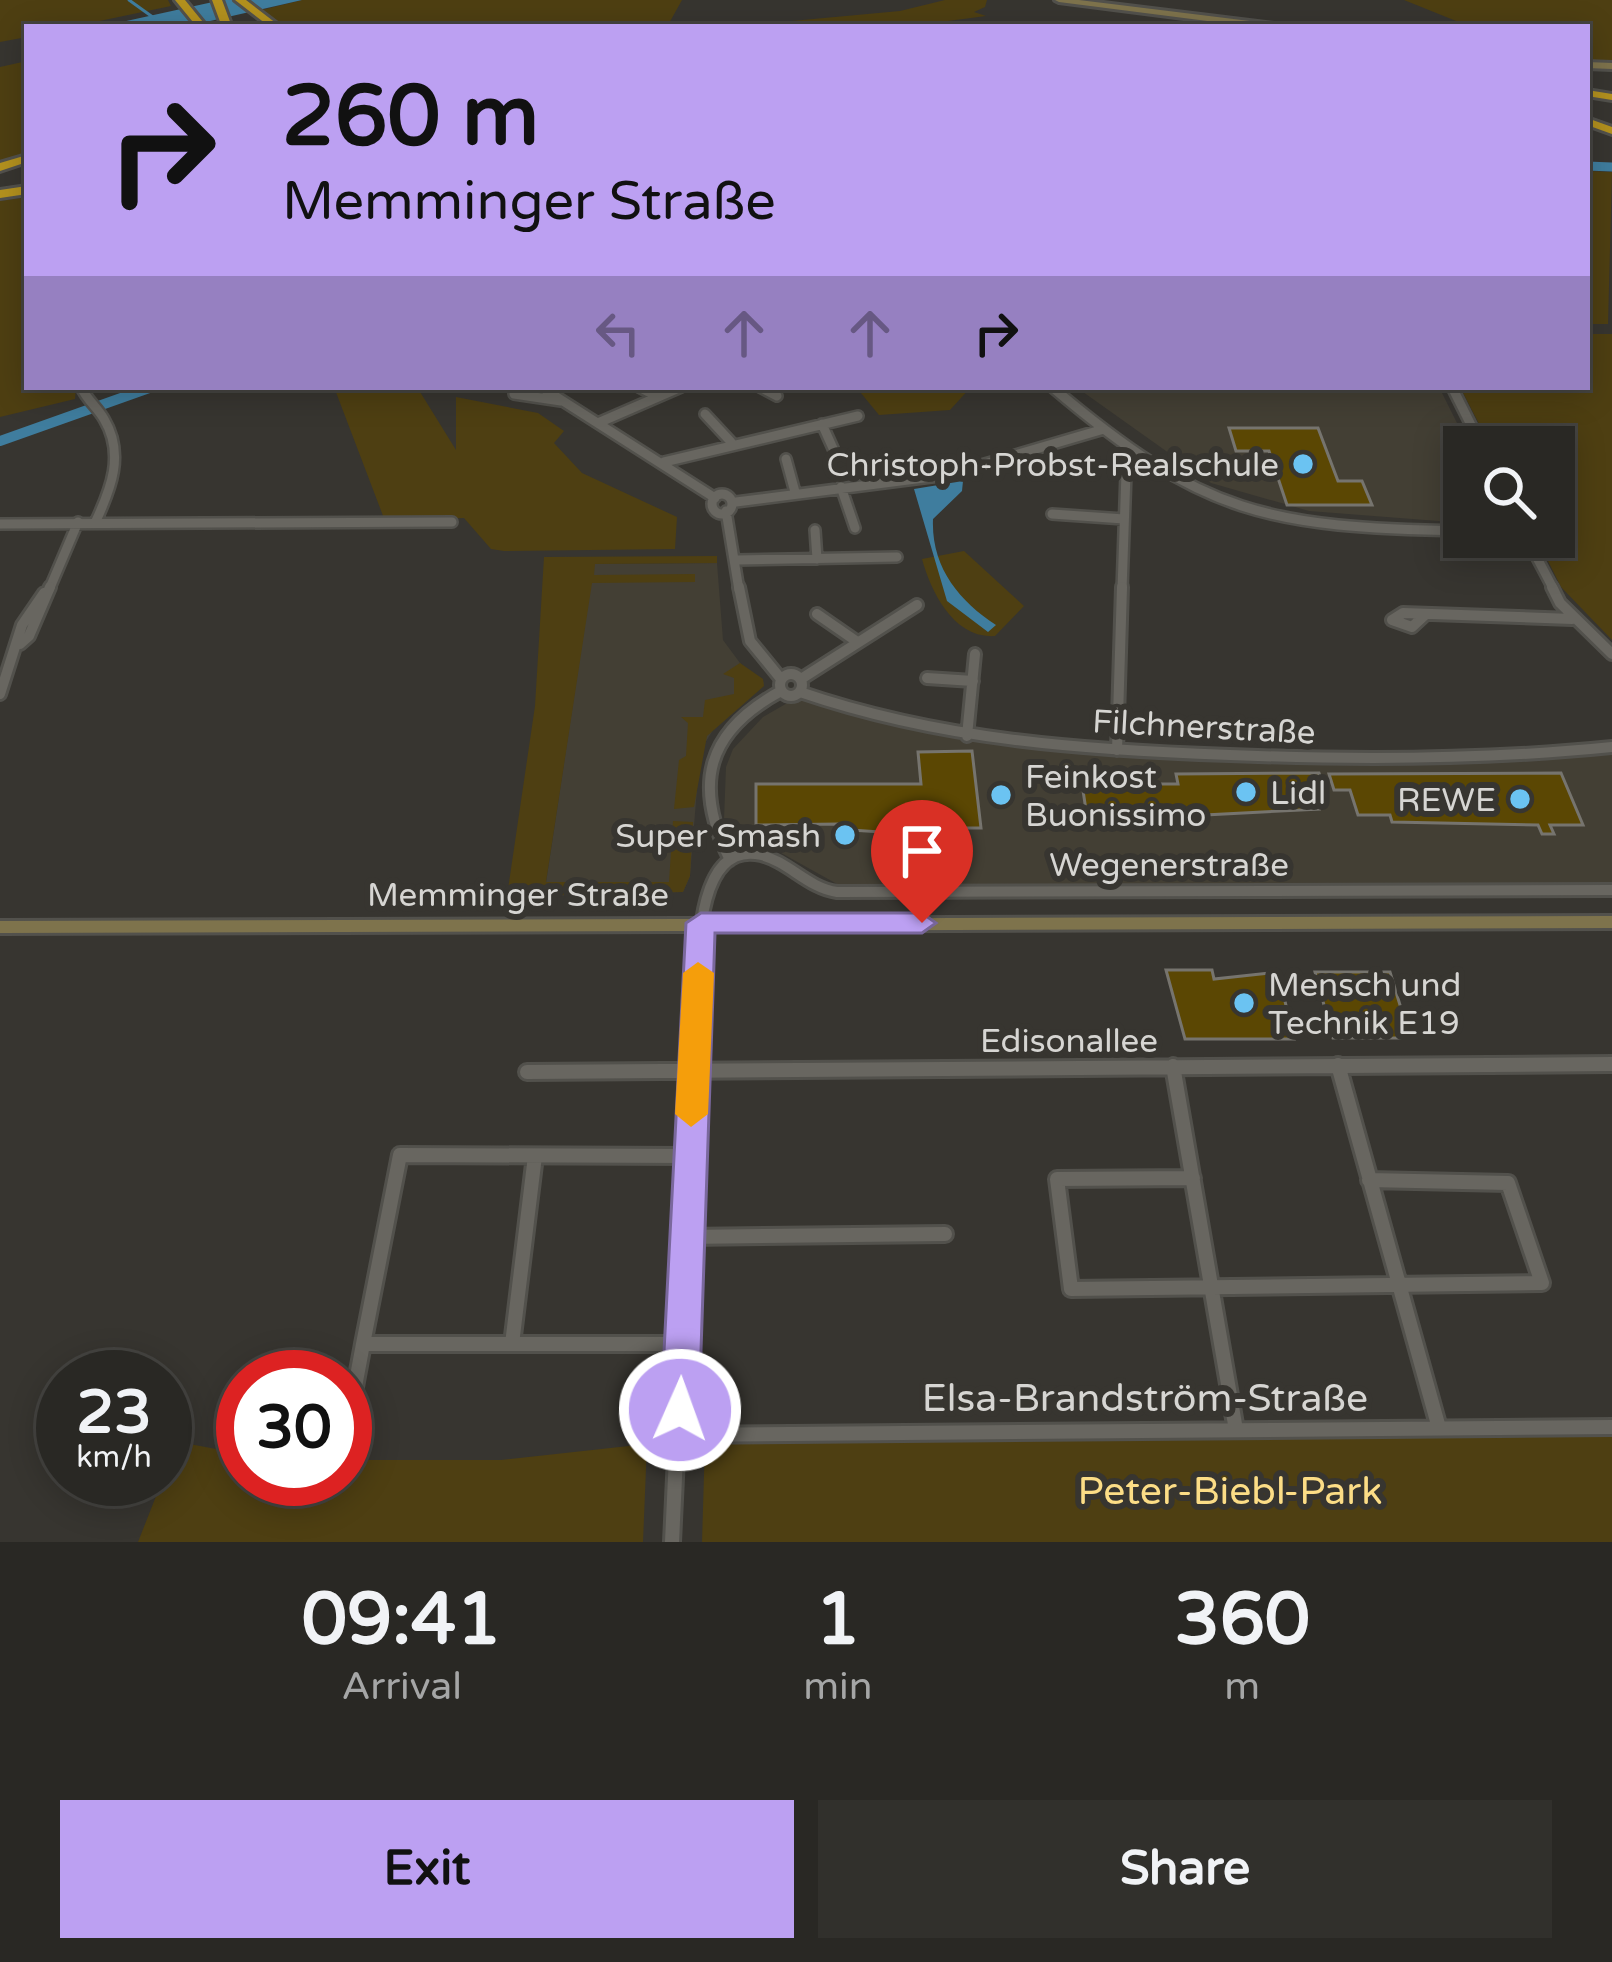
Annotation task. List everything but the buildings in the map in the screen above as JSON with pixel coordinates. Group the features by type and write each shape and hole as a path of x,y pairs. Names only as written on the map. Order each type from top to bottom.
{"highway":[{"path":"180,0 200,24"},
{"path":"236,0 272,24"}],"main road":[{"path":"1059,0 1250,24"},
{"name":"Memminger Straße","path":"0,927 1612,922"}],"street":[{"path":"82,390 104,420 119,464 95,523"},
{"path":"517,390 514,394 522,400 564,402"},
{"path":"546,390 664,461 715,498 736,502 947,475 1104,429"},
{"path":"645,390 658,397"},
{"path":"598,423 674,390"},
{"path":"766,390 777,396"},
{"path":"1056,390 1146,461 1205,496 1313,523 1443,530"},
{"path":"1454,390 1472,426"},
{"path":"705,414 731,442"},
{"path":"664,461 858,416"},
{"path":"822,424 836,455"},
{"path":"786,459 795,492"},
{"path":"1118,750 1126,472 1146,461"},
{"path":"841,488 855,528"},
{"path":"715,498 710,508 726,511"},
{"path":"726,511 736,502"},
{"path":"672,1542 701,923 707,885 734,859 719,833 712,796 721,737 781,685 743,632 737,560 726,511"},
{"path":"1052,514 1124,519"},
{"path":"0,694 78,522"},
{"path":"0,524 452,522"},
{"path":"815,530 817,559"},
{"path":"737,560 897,557"},
{"path":"1538,558 1572,619 1612,654"},
{"path":"800,685 856,641 917,605"},
{"path":"817,614 856,641"},
{"path":"1426,614 1572,619"},
{"path":"967,736 975,654"},
{"path":"927,678 973,681"},
{"name":"Filchnerstraße","path":"781,685 800,685 869,717 967,736 1118,750 1444,760 1612,747"},
{"name":"Wegenerstraße","path":"734,859 770,858 822,890 837,892 1612,890"},
{"name":"Edisonallee","path":"526,1072 1612,1064"},
{"path":"1338,1065 1438,1428"},
{"path":"1174,1066 1236,1430"},
{"path":"363,1350 400,1155 690,1156"},
{"path":"512,1344 535,1156"},
{"path":"1193,1178 1057,1180 1071,1288 1542,1283 1508,1183 1369,1180"},
{"path":"686,1238 945,1234"},
{"path":"364,1344 682,1344"},
{"name":"Elsa-Brandström-Straße","path":"678,1435 1612,1427"}],"shaded area":[{"path":"1080,390 1440,390 1458,426 1443,426 1443,521 1309,511 1211,483"},
{"path":"717,563 723,640 764,683 718,722 700,751 690,876 683,892 544,896 594,564"},
{"path":"796,698 929,734 1130,755 1393,763 1612,751 1612,885 837,884 774,849 735,845 724,820 726,767 733,749 763,717"}],"green space":[{"path":"0,0 168,0 171,6 85,24 24,24 24,38 0,42"},
{"path":"302,0 682,0 669,24 278,24 258,11"},
{"path":"945,0 987,0 985,7 974,12 986,16 950,24 760,24 900,11"},
{"path":"1404,0 1612,0 1612,60 1590,60 1590,24 1464,24"},
{"path":"24,62 24,157 0,164 0,67"},
{"path":"1590,171 1612,172 1608,324 1590,324"},
{"path":"24,197 24,390 76,390 75,399 0,417 0,201"},
{"path":"1590,334 1612,334 1612,640 1561,587 1546,558 1575,558 1575,426 1480,426 1462,390 1590,390"},
{"path":"335,390 419,390 456,450 456,397 538,413 564,431 554,443 582,473 677,517 675,549 504,551 491,549 464,518 385,521"},
{"path":"858,390 968,390 950,410 879,415"},
{"path":"964,551 1024,606 995,636 980,635 956,622 938,599 926,572 922,559"},
{"path":"717,556 717,563 595,564 594,575 695,574 695,582 592,583 546,882 669,882 673,821 693,822 690,876 683,892 507,896 535,706 544,557"},
{"path":"740,663 763,679 764,686 707,736 694,807 674,809 679,760 686,756 688,723 681,717 703,717 705,700 734,694 734,678 723,674"},
{"name":"Peter-Biebl-Park","path":"1612,1434 1612,1542 702,1542 705,1441"},
{"path":"192,1444 216,1449 216,1506 372,1506 372,1460 501,1460 647,1444 643,1542 138,1542 152,1506 192,1506"}],"water":[{"path":"222,0 302,0 197,24 113,24"},
{"path":"963,481 962,491 933,519 934,536 942,567 959,594 996,625 988,632 947,601 914,489"}],"waterway":[{"path":"129,0 154,18"},
{"path":"1590,166 1612,167"},
{"path":"0,441 144,390"}],"slow traffic":[{"path":"691,1114 698,973"}],"place":[{"name":"Christoph-Probst-Realschule","path":"1303,464"},
{"name":"Lidl","path":"1246,792"},
{"name":"Feinkost Buonissimo","path":"1001,795"},
{"name":"REWE","path":"1520,799"},
{"name":"Super Smash","path":"845,835"},
{"name":"Mensch und Technik E19","path":"1244,1003"}],"route":[{"path":"680,1410 701,923 922,923"}]}
